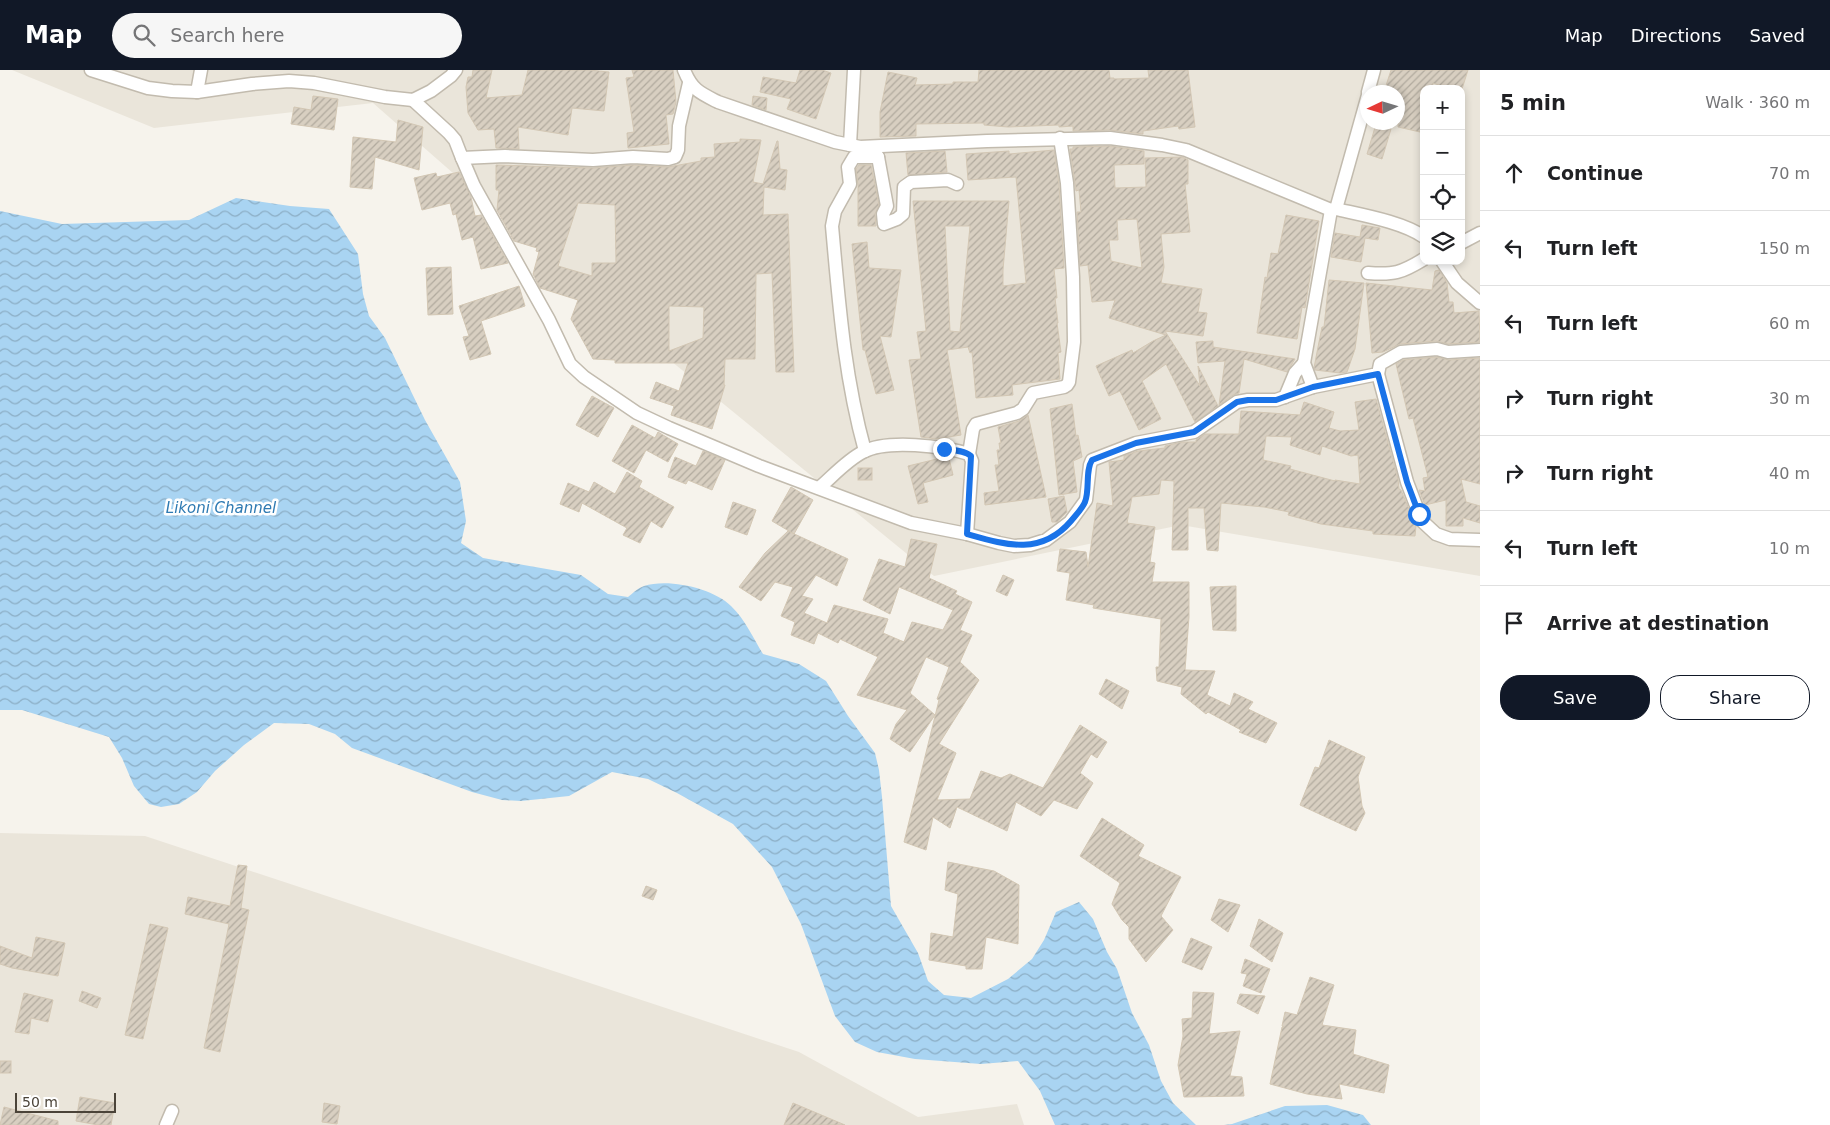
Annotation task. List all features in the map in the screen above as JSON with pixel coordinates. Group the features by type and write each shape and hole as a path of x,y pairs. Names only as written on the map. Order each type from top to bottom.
{"street":[{"path":"91,70 148,88 197,92 289,81 314,83 385,97 413,100 431,91 456,70"},
{"path":"197,92 201,70"},
{"path":"684,70 689,83 703,95 718,102 835,142 860,147 1060,138 1110,138 1173,147 1334,210 1382,220 1420,235"},
{"path":"850,145 854,70"},
{"path":"1370,85 1374,70"},
{"path":"462,158 505,156 593,160 668,159 675,157 678,150 679,126 689,83"},
{"path":"413,100 455,140 474,186 575,370 637,413 669,428 759,466 911,523 1014,546 1030,545 1046,540 1064,528 1084,505 1092,460 1136,443 1194,432 1237,402 1276,400 1313,387 1378,374"},
{"path":"1286,397 1295,373 1304,363 1334,210 1360,121"},
{"path":"967,534 972,461 969,454 973,429 976,424 1013,415 1023,408 1029,396 1033,393 1064,387 1069,382 1074,342 1073,277 1067,183 1060,138"},
{"path":"870,146 878,157 887,206 883,214 884,224 897,219 903,214 904,187 907,184 911,182 948,180 957,184"},
{"path":"865,451 851,396 842,340 832,226 835,210 850,184 848,167 854,157 878,157"},
{"path":"1465,242 1480,233"},
{"path":"1368,273 1390,274 1406,269 1420,261"},
{"path":"1445,265 1457,283 1480,303"},
{"path":"1480,350 1448,352 1437,348 1401,352 1380,364 1378,374 1407,482 1422,521 1436,534 1450,539 1480,540"},
{"path":"1304,363 1313,387"},
{"path":"819,488 852,458 865,451 893,444 957,450 969,454"},
{"path":"166,1125 172,1111"}],"shaded area":[{"path":"12,70 1480,70 1480,576 1181,525 934,576 622,321 373,103 154,128"},
{"path":"0,833 145,836 799,1052 918,1117 1017,1104 1024,1125 0,1125"}],"water":[{"name":"Likoni Channel","path":"236,198 290,206 329,209 358,254 363,294 369,316 385,338 425,420 460,482 466,521 461,543 483,558 581,575 608,594 628,597 644,586 665,583 690,586 713,594 736,611 763,654 799,664 826,681 848,716 875,753 882,797 891,906 918,953 928,981 944,995 971,998 1008,979 1032,959 1044,940 1056,912 1079,902 1093,919 1107,952 1117,969 1132,1013 1149,1045 1161,1081 1173,1103 1196,1125 1055,1125 1040,1091 1018,1061 981,1064 915,1059 877,1052 855,1042 835,1016 801,924 772,867 733,824 648,779 612,772 569,796 521,801 502,800 472,792 352,748 335,734 309,724 274,723 244,745 215,771 197,792 179,804 161,807 149,804 134,786 122,758 109,737 22,710 0,710 0,211 62,224 189,220"},
{"path":"1327,1105 1363,1115 1371,1125 1224,1125 1285,1106"}],"building":[{"path":"473,70 492,70 486,98 522,95 528,70 589,70 609,72 604,111 572,108 568,135 518,127 519,149 496,148 494,129 478,130 468,113 466,87 468,77 472,77"},
{"path":"632,70 673,70 676,102 673,114 666,115 669,144 628,148 627,133 634,132 626,78 634,77"},
{"path":"800,70 822,70 831,73 816,119 787,109 791,99 760,92 763,77 796,83"},
{"path":"979,70 1109,70 1110,78 1114,79 1149,78 1148,70 1188,70 1195,127 1179,129 1178,126 1143,131 1143,134 1110,130 1073,131 1073,126 1059,127 1059,125 1008,127 984,125 984,123 916,124 916,136 880,137 880,112 888,72 917,78 915,85 978,82"},
{"path":"1391,70 1468,70 1463,85 1439,85 1433,83 1433,85 1420,85 1420,132 1405,129 1405,85 1386,85"},
{"path":"313,96 338,99 334,130 291,124 294,107 311,110"},
{"path":"753,96 767,98 766,110 752,105"},
{"path":"398,120 423,127 419,170 375,157 372,189 350,187 353,137 396,142"},
{"path":"1374,130 1391,130 1382,159 1367,154"},
{"path":"740,139 761,140 753,182 763,184 777,141 780,169 787,170 785,190 764,187 763,215 788,214 794,372 776,372 772,273 756,274 755,359 725,359 725,385 712,429 671,415 674,406 650,398 656,382 679,391 688,363 615,363 615,360 593,359 571,319 578,300 540,288 533,274 539,252 536,251 537,248 514,241 497,210 499,190 496,190 496,165 593,168 633,165 668,167 701,161 701,158 715,157 714,144 740,142","holes":["578,203 615,205 616,263 592,263 592,276 558,266","669,306 704,307 703,338 669,351"]},
{"path":"1110,146 1144,151 1144,164 1114,165 1115,188 1146,187 1145,158 1182,157 1188,160 1188,184 1185,184 1190,232 1161,234 1164,267 1161,283 1202,289 1198,312 1207,313 1203,336 1165,331 1200,386 1198,366 1218,406 1195,422 1166,364 1142,381 1161,419 1139,430 1120,391 1109,396 1096,366 1132,350 1133,353 1166,335 1109,318 1115,300 1092,302 1088,265 1080,266 1077,212 1081,212 1079,190 1076,191 1070,149 1073,149 1073,147","holes":["1137,219 1142,268 1111,261 1109,240 1118,240 1117,220"]},
{"path":"1054,150 1059,184 1064,268 1054,269 1057,323 1061,352 1058,353 1060,379 1012,385 1013,395 976,398 972,352 970,353 968,347 947,350 961,435 936,439 921,437 909,360 921,359 917,332 926,331 913,201 1009,201 1003,286 1026,283 1016,177 968,180 966,154 1009,151 1009,154","holes":["945,226 970,226 960,332 950,331"]},
{"path":"945,151 947,172 908,175 906,153"},
{"path":"859,165 871,165 879,205 875,214 876,226 858,226 856,169"},
{"path":"459,172 471,197 475,216 481,215 508,263 481,269 473,237 462,240 456,214 453,215 450,203 422,210 414,178 436,173 437,177"},
{"path":"1286,215 1319,221 1305,308 1302,307 1297,339 1257,333 1265,277 1267,278 1271,253 1278,254"},
{"path":"1362,225 1380,228 1378,240 1365,238 1361,262 1331,257 1335,233 1360,237"},
{"path":"867,242 869,268 901,270 891,337 880,336 894,390 876,394 865,350 863,350 852,244"},
{"path":"451,267 453,314 428,315 426,268"},
{"path":"1439,270 1447,283 1449,302 1453,302 1454,313 1479,311 1480,342 1449,344 1436,341 1400,344 1383,352 1372,353 1366,283 1432,290 1435,271"},
{"path":"1329,280 1364,283 1355,349 1347,372 1315,370 1314,368 1322,327 1324,327"},
{"path":"519,286 525,306 481,321 491,354 470,360 463,337 469,336 459,306"},
{"path":"1213,341 1213,347 1295,359 1287,372 1244,359 1239,393 1219,405 1225,361 1198,363 1196,342"},
{"path":"1436,357 1449,360 1480,358 1480,484 1461,479 1466,502 1480,506 1480,523 1463,518 1463,526 1446,526 1446,500 1425,505 1419,490 1425,491 1423,478 1428,477 1413,418 1409,419 1396,364 1403,360"},
{"path":"592,396 614,408 598,437 576,425"},
{"path":"1376,399 1398,479 1399,489 1416,526 1415,536 1373,534 1373,531 1321,524 1288,515 1289,512 1264,507 1221,503 1218,551 1207,550 1204,508 1188,508 1188,550 1172,550 1174,481 1161,480 1159,494 1132,497 1127,523 1155,527 1150,562 1155,563 1152,582 1189,582 1189,617 1185,670 1215,671 1207,695 1230,706 1234,693 1253,702 1248,709 1277,723 1266,743 1239,732 1241,730 1208,712 1206,714 1181,694 1182,687 1157,681 1156,667 1159,667 1161,619 1093,608 1094,605 1066,600 1070,573 1057,571 1060,549 1086,552 1088,567 1097,503 1113,506 1109,462 1124,460 1124,456 1138,451 1165,448 1165,446 1182,442 1196,442 1205,434 1239,434 1241,411 1300,415 1304,402 1334,412 1329,428 1340,431 1359,430 1355,402","holes":["1266,436 1292,437 1290,445 1320,455 1322,446 1351,456 1358,455 1360,484 1335,481 1290,469 1291,466 1263,460"]},
{"path":"1072,404 1076,436 1078,435 1082,457 1073,461 1077,492 1059,495 1050,409"},
{"path":"1028,415 1046,497 985,505 984,493 999,491 995,465 999,465 997,450 1000,450 999,443 1001,443 998,427 1019,421"},
{"path":"632,425 655,438 658,432 678,444 668,462 646,450 634,473 612,461"},
{"path":"703,451 725,460 712,490 688,480 686,484 668,477 675,457 696,466"},
{"path":"945,457 949,458 953,475 923,483 928,502 918,504 908,466"},
{"path":"858,468 872,468 872,480 858,480"},
{"path":"627,472 642,481 639,487 674,507 662,528 651,521 640,543 623,535 627,528 582,503 579,512 560,504 568,483 589,492 594,482 615,494"},
{"path":"791,487 813,500 794,534 772,521"},
{"path":"1064,496 1067,512 1057,522 1052,522 1048,499"},
{"path":"733,502 756,510 747,535 725,527"},
{"path":"788,531 848,559 837,586 816,575 802,596 813,599 804,613 827,623 834,605 888,619 883,633 904,642 912,622 943,630 953,610 899,587 890,614 863,600 879,559 905,567 911,539 937,544 929,578 957,591 955,594 972,602 960,630 972,635 960,662 979,680 939,744 956,753 937,800 970,799 981,771 1001,778 1010,774 1043,788 1080,725 1107,742 1097,758 1091,754 1080,773 1093,783 1077,809 1054,800 1041,816 1016,802 1007,831 957,807 950,828 933,817 926,850 904,842 939,700 937,699 949,667 926,657 910,693 935,715 910,752 890,739 896,724 907,710 857,695 878,657 840,639 838,643 818,633 814,644 791,635 795,622 781,616 793,587 775,582 761,601 739,587 765,553"},
{"path":"1003,575 1014,580 1007,596 996,591"},
{"path":"1236,586 1236,631 1213,630 1210,587"},
{"path":"1106,679 1129,691 1122,709 1099,694"},
{"path":"1329,740 1365,757 1358,777 1362,806 1365,813 1356,831 1300,805 1315,767 1319,768"},
{"path":"1102,818 1144,845 1138,856 1181,877 1161,916 1173,930 1146,962 1129,939 1129,927 1112,904 1120,883 1080,856"},
{"path":"948,862 994,871 1019,885 1018,944 986,937 982,969 966,969 966,966 929,960 931,933 953,937 958,894 945,890"},
{"path":"238,865 247,866 241,908 249,910 220,1052 204,1048 229,924 185,914 188,897 230,906"},
{"path":"646,886 657,890 653,900 642,896"},
{"path":"1219,899 1240,905 1228,932 1211,920"},
{"path":"1259,919 1283,933 1272,962 1250,946"},
{"path":"150,924 168,928 143,1039 125,1035"},
{"path":"36,937 65,943 58,976 0,964 0,946 32,958"},
{"path":"1191,938 1212,947 1202,970 1182,962"},
{"path":"1245,959 1270,969 1261,993 1243,986 1247,974 1241,973"},
{"path":"1310,977 1334,985 1322,1025 1356,1030 1353,1054 1389,1065 1384,1093 1339,1084 1342,1099 1307,1094 1270,1084 1282,1027 1284,1027 1282,1026 1285,1012 1297,1015"},
{"path":"82,991 101,998 97,1008 79,1001"},
{"path":"1193,992 1214,993 1209,1034 1240,1031 1230,1076 1242,1077 1244,1096 1184,1097 1178,1065 1183,1036 1182,1019 1192,1018"},
{"path":"24,993 53,1000 48,1022 31,1018 29,1034 15,1032"},
{"path":"1240,994 1265,996 1258,1014 1237,1003"},
{"path":"0,1061 11,1061 11,1073 0,1073"},
{"path":"80,1097 115,1103 111,1125 76,1121"},
{"path":"324,1103 340,1106 337,1124 322,1122"},
{"path":"793,1103 845,1125 784,1125"},
{"path":"4,1107 58,1121 58,1125 0,1125"}],"route":[{"path":"944,449 957,450 971,456 967,534 1014,546 1030,545 1052,538 1070,522 1084,505 1090,462 1092,460 1136,443 1194,432 1237,402 1276,400 1313,387 1378,374 1407,482 1419,514"}]}
